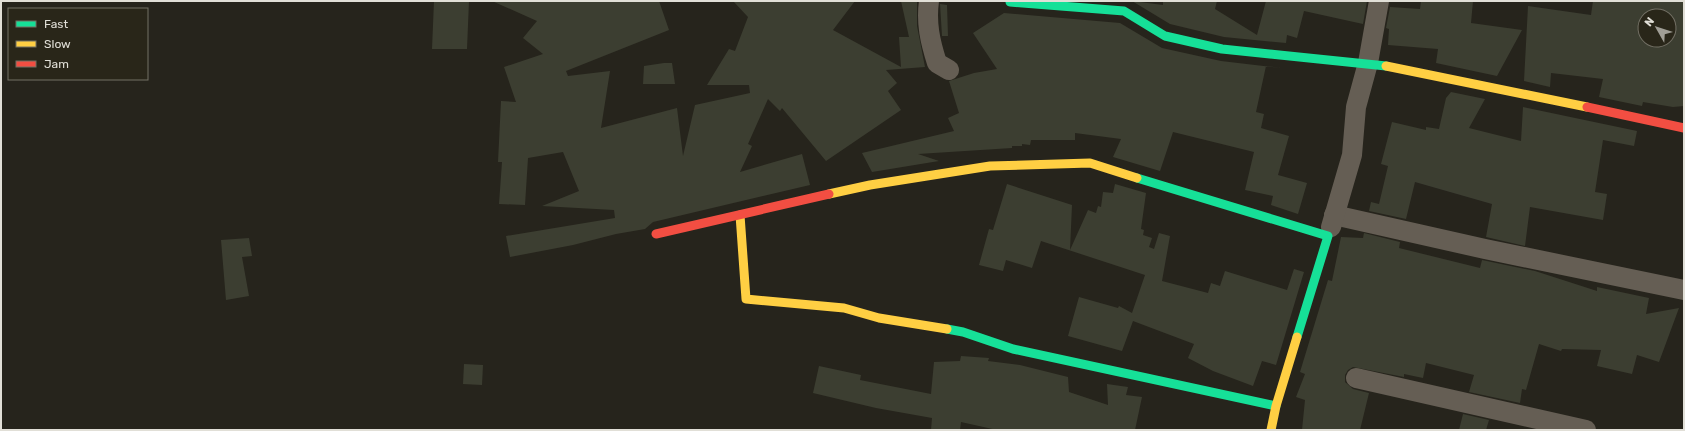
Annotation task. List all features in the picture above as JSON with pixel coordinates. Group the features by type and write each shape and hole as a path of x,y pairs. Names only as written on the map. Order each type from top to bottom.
{"street":[{"path":"929,1 927,19 930,41 937,62 950,70"},
{"path":"1271,430 1276,406 1352,155 1356,107 1368,64 1379,1"},
{"path":"1010,2 1124,11 1165,36 1222,49 1396,67 1684,128"},
{"path":"656,234 870,185 990,166 1090,163 1328,236"},
{"path":"740,215 746,298 844,308 879,318 963,332 1013,349 1276,406"},
{"path":"1334,215 1484,249 1684,290"},
{"path":"1356,378 1586,430"}],"building":[{"path":"434,1 469,1 467,49 432,49"},
{"path":"492,1 659,1 669,30 566,71 568,76 610,71 601,128 677,108 683,156 695,105 750,93 749,85 707,85 729,49 735,51 748,17 733,1 855,1 833,30 901,67 899,37 909,37 901,1 917,2 917,26 925,67 886,70 897,83 888,91 901,110 826,161 782,108 780,111 768,99 748,144 752,146 740,172 802,154 810,185 653,222 645,229 510,257 506,236 615,218 614,210 542,206 579,191 563,152 528,158 525,205 499,204 502,162 498,162 501,101 516,102 504,67 543,54 523,38 537,21"},
{"path":"1132,1 1163,5 1163,1 1217,1 1215,9 1257,35 1266,1 1367,1 1363,24 1304,11 1297,38 1287,35 1286,43 1224,37 1170,24"},
{"path":"1421,1 1473,1 1471,23 1522,30 1497,76 1436,63 1438,49 1388,45 1389,29 1386,28 1390,7 1420,9"},
{"path":"1593,1 1684,1 1684,106 1673,107 1643,102 1642,106 1599,97 1603,79 1551,73 1550,87 1524,81 1528,6 1591,15"},
{"path":"940,4 947,5 948,36 942,36"},
{"path":"1004,13 1120,23 1162,48 1221,61 1266,66 1256,112 1264,114 1261,128 1289,136 1278,175 1307,183 1298,214 1271,205 1273,196 1245,190 1254,152 1173,132 1160,171 1113,157 1121,139 1075,133 1075,140 1031,140 1030,145 1022,144 1022,146 1012,146 1012,148 918,154 939,161 872,172 862,153 954,131 948,118 959,113 949,81 974,73 997,69 973,33"},
{"path":"672,63 675,84 643,84 644,66"},
{"path":"1451,92 1485,99 1469,128 1521,141 1523,107 1637,131 1634,146 1603,140 1595,192 1607,194 1603,220 1530,207 1525,246 1486,237 1492,204 1415,182 1406,219 1369,211 1371,202 1379,204 1388,166 1381,164 1392,122 1426,130 1426,127 1439,129 1446,98"},
{"path":"1007,184 1072,205 1070,250 1088,210 1096,213 1098,206 1101,207 1103,192 1113,193 1115,184 1146,193 1141,229 1144,230 1143,235 1152,238 1149,247 1154,249 1159,233 1170,236 1162,281 1208,293 1211,283 1220,286 1225,271 1287,290 1294,269 1304,272 1276,365 1262,361 1253,386 1213,371 1188,358 1194,344 1133,321 1122,351 1068,336 1079,297 1118,308 1119,306 1132,313 1145,275 1041,241 1032,268 1006,260 1003,271 979,265 989,229 993,230"},
{"path":"1364,233 1400,242 1399,248 1480,268 1482,260 1535,271 1597,291 1597,287 1649,298 1646,314 1679,308 1659,362 1637,355 1632,374 1597,366 1601,350 1562,349 1561,351 1539,344 1526,390 1522,389 1520,403 1469,392 1474,375 1426,363 1423,378 1404,374 1404,377 1353,367 1348,370 1345,375 1345,382 1353,389 1369,393 1360,430 1302,430 1305,400 1296,397 1305,374 1300,372 1328,280 1332,281 1341,237 1363,238"},
{"path":"249,238 252,256 242,257 249,296 226,300 221,240"},
{"path":"961,356 989,358 988,361 1020,365 1068,377 1069,392 1108,405 1107,384 1128,387 1126,395 1142,397 1135,430 997,430 961,422 960,430 931,430 932,418 876,408 813,393 819,366 861,375 860,380 931,394 934,362 960,361"},
{"path":"464,364 483,365 482,385 463,384"},
{"path":"1463,414 1489,420 1486,430 1459,430"}],"traffic: fast":[{"path":"1010,2 1124,11 1165,36 1222,49 1386,66"},
{"path":"1137,178 1328,236 1297,337"},
{"path":"947,329 963,332 1013,349 1276,406"}],"traffic: slow":[{"path":"1386,66 1587,107"},
{"path":"829,194 870,185 990,166 1090,163 1137,178"},
{"path":"740,215 746,299 844,308 879,318 947,329"},
{"path":"1271,430 1276,406 1297,337"}],"traffic: jam":[{"path":"1587,107 1684,128"},
{"path":"656,234 829,194"}]}
